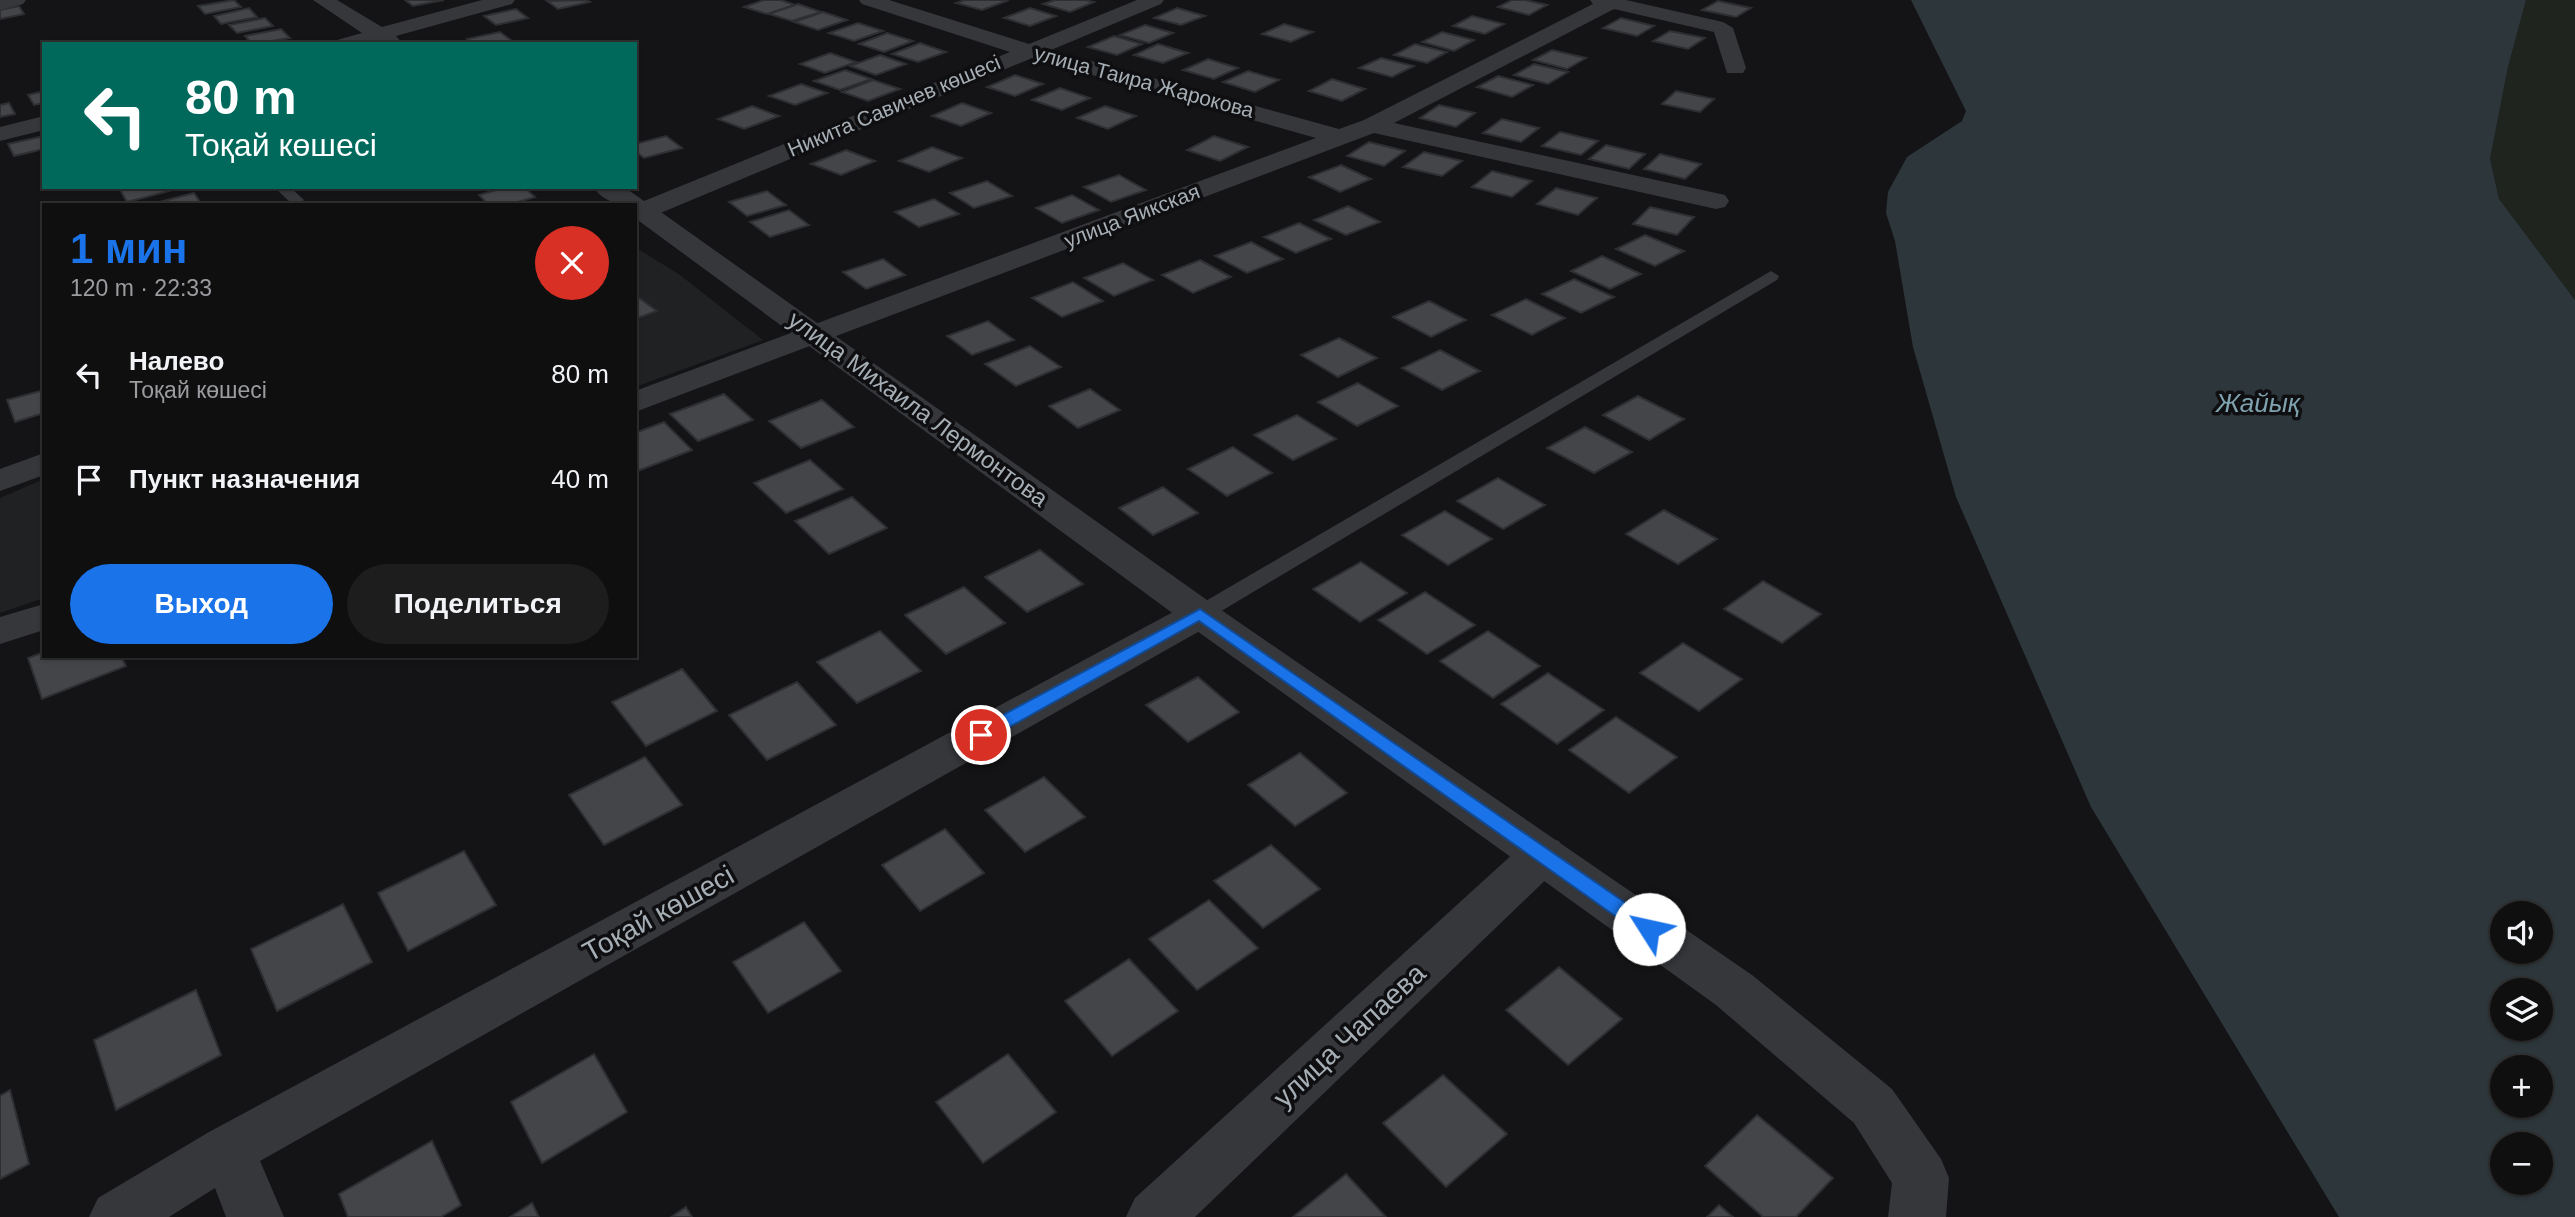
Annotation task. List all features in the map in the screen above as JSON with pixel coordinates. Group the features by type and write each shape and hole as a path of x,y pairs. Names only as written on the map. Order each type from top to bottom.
{"street":[{"path":"0,4 16,0"},
{"path":"323,0 388,39"},
{"path":"362,42 388,39 505,0"},
{"name":"улица Таира Жарокова","path":"869,0 1027,50 1340,137"},
{"name":"Никита Савичев көшесі","path":"637,209 1154,0"},
{"path":"1609,1 1723,28 1735,68"},
{"name":"улица Яикская","path":"637,401 818,336 1372,125 1609,1"},
{"path":"0,134 42,124"},
{"path":"1372,125 1716,201"},
{"name":"улица Михаила Лермонтова","path":"609,189 628,203"},
{"name":"улица Михаила Лермонтова","path":"637,210 818,336 1200,614 1734,990 1873,1106 1921,1178 1917,1217"},
{"path":"0,481 42,464"},
{"name":"Тоқай көшесі","path":"118,1217 228,1150 1200,614"},
{"path":"0,631 42,617"},
{"name":"улица Чапаева","path":"1155,1217 1543,854"},
{"path":"228,1150 255,1217"}],"lane":[{"path":"283,189 296,200"},
{"path":"1200,614 1771,276"}],"shaded area":[{"path":"2526,0 2575,0 2575,300 2499,199 2490,159 2508,67"},
{"path":"637,248 680,275 763,340 637,386"},
{"path":"42,480 42,599 0,613 0,498"}],"water":[{"name":"Жайық","path":"1911,0 2526,0 2508,67 2490,159 2499,199 2575,300 2575,1217 2339,1217 2091,807 1956,497 1913,347 1895,241 1886,213 1888,192 1907,157 1962,121 1966,111"}],"building":[{"path":"234,0 241,7 205,14 198,6"},
{"path":"405,0 444,0 413,6"},
{"path":"764,0 781,0 795,5 767,14 744,7"},
{"path":"965,0 1007,1 982,10 956,3"},
{"path":"1055,0 1094,2 1070,12 1043,4"},
{"path":"1512,0 1547,5 1529,15 1498,7"},
{"path":"547,1 590,2 558,9"},
{"path":"1718,1 1751,8 1736,17 1702,10"},
{"path":"798,4 821,12 792,21 769,14"},
{"path":"19,6 24,14 0,19 0,10"},
{"path":"249,8 257,17 221,24 214,16"},
{"path":"1030,8 1056,16 1030,26 1004,18"},
{"path":"1177,8 1205,16 1181,25 1154,18"},
{"path":"516,9 528,18 496,25 484,16"},
{"path":"823,12 847,20 818,30 794,22"},
{"path":"1472,16 1504,24 1485,34 1453,26"},
{"path":"265,18 273,26 237,33 229,25"},
{"path":"1621,18 1654,26 1637,36 1603,28"},
{"path":"858,23 883,31 854,41 829,33"},
{"path":"1284,24 1313,32 1291,42 1262,34"},
{"path":"1145,25 1173,33 1149,43 1120,35"},
{"path":"281,29 290,38 250,42 245,36"},
{"path":"1670,31 1705,38 1688,49 1653,41"},
{"path":"500,32 512,41 470,42 467,39"},
{"path":"1442,32 1474,40 1454,51 1422,42"},
{"path":"887,33 913,41 884,52 859,44"},
{"path":"1114,36 1142,44 1117,55 1088,47"},
{"path":"920,43 946,52 918,62 892,54"},
{"path":"1158,44 1188,53 1163,63 1134,55"},
{"path":"1415,44 1447,52 1427,63 1394,55"},
{"path":"1552,50 1586,58 1567,69 1533,60"},
{"path":"830,53 856,62 825,73 800,64"},
{"path":"880,55 906,64 876,75 850,66"},
{"path":"1381,58 1414,66 1392,77 1359,68"},
{"path":"1208,59 1238,68 1214,79 1183,70"},
{"path":"1534,64 1568,72 1548,84 1514,75"},
{"path":"845,70 871,79 840,90 814,81"},
{"path":"1248,71 1279,80 1255,92 1223,82"},
{"path":"1015,75 1043,84 1015,96 987,87"},
{"path":"1498,76 1533,85 1512,97 1477,87"},
{"path":"1332,79 1365,89 1342,101 1309,91"},
{"path":"873,80 900,89 868,101 842,92"},
{"path":"801,84 827,93 795,105 769,96"},
{"path":"1060,88 1090,98 1062,110 1032,100"},
{"path":"1676,91 1714,99 1700,112 1662,104"},
{"path":"42,92 42,103 34,105 28,95"},
{"path":"9,103 15,114 0,117 0,105"},
{"path":"962,103 991,113 961,126 932,116"},
{"path":"1439,105 1475,113 1456,127 1420,118"},
{"path":"752,106 779,116 744,129 718,119"},
{"path":"1105,106 1136,116 1108,129 1077,118"},
{"path":"1502,119 1539,128 1521,142 1483,133"},
{"path":"1560,132 1598,141 1581,155 1542,146"},
{"path":"42,136 42,149 14,156 8,144"},
{"path":"666,136 682,148 644,158 637,153 637,143"},
{"path":"1214,136 1248,147 1220,161 1187,150"},
{"path":"1369,142 1405,151 1384,166 1347,156"},
{"path":"1606,145 1645,154 1629,169 1589,159"},
{"path":"932,147 962,158 929,172 899,161"},
{"path":"846,150 875,161 841,175 811,164"},
{"path":"1424,152 1462,161 1442,176 1403,167"},
{"path":"1660,154 1701,164 1685,179 1644,169"},
{"path":"1341,165 1371,179 1340,192 1309,177"},
{"path":"1492,171 1532,181 1512,197 1472,187"},
{"path":"1119,175 1146,190 1111,202 1084,187"},
{"path":"987,181 1012,196 974,208 950,193"},
{"path":"1556,188 1597,198 1578,215 1537,204"},
{"path":"120,189 173,190 127,202"},
{"path":"499,189 526,189 535,197 514,203 487,203 479,195"},
{"path":"767,191 786,205 747,216 729,202"},
{"path":"194,193 201,203 156,203"},
{"path":"1072,195 1099,210 1062,223 1036,208"},
{"path":"934,199 959,214 919,227 895,212"},
{"path":"1348,206 1380,222 1346,235 1314,220"},
{"path":"1650,207 1694,217 1677,235 1633,224"},
{"path":"789,210 809,225 770,237 750,222"},
{"path":"1299,223 1331,239 1296,253 1264,237"},
{"path":"1645,235 1684,251 1655,266 1616,249"},
{"path":"1251,242 1283,259 1247,273 1215,256"},
{"path":"1602,256 1641,274 1610,289 1571,271"},
{"path":"883,259 905,275 866,289 843,272"},
{"path":"1200,260 1231,277 1193,293 1162,275"},
{"path":"1123,263 1153,280 1114,296 1084,278"},
{"path":"1574,279 1614,297 1581,313 1542,294"},
{"path":"1073,282 1103,301 1062,317 1032,298"},
{"path":"637,296 657,311 637,318"},
{"path":"1526,299 1565,318 1532,335 1492,315"},
{"path":"1429,301 1466,320 1431,337 1393,317"},
{"path":"988,321 1014,340 972,355 947,336"},
{"path":"1339,338 1377,358 1338,377 1301,355"},
{"path":"1030,346 1061,367 1016,386 985,364"},
{"path":"1440,350 1480,371 1442,390 1402,368"},
{"path":"1358,383 1398,406 1357,426 1318,402"},
{"path":"1090,389 1120,410 1078,428 1049,406"},
{"path":"42,391 42,414 15,422 7,400"},
{"path":"724,394 753,420 698,441 670,414"},
{"path":"1638,396 1684,419 1649,440 1603,415"},
{"path":"822,400 854,427 801,448 769,421"},
{"path":"1297,415 1336,439 1293,460 1254,435"},
{"path":"664,422 692,450 637,471 637,432"},
{"path":"1585,427 1632,452 1594,473 1547,448"},
{"path":"1233,447 1272,473 1227,496 1188,469"},
{"path":"810,460 843,489 786,513 754,483"},
{"path":"1498,478 1545,505 1503,529 1457,501"},
{"path":"1163,487 1198,513 1153,535 1119,508"},
{"path":"852,497 887,528 829,554 795,521"},
{"path":"1664,510 1717,539 1678,564 1626,534"},
{"path":"1445,511 1492,539 1448,565 1402,535"},
{"path":"1040,550 1083,584 1027,612 985,577"},
{"path":"1361,562 1407,593 1360,622 1313,589"},
{"path":"1763,581 1821,614 1782,643 1724,609"},
{"path":"964,587 1005,623 946,654 905,615"},
{"path":"1425,592 1475,625 1427,654 1378,620"},
{"path":"880,631 921,671 857,703 817,662"},
{"path":"1488,631 1540,666 1493,698 1440,661"},
{"path":"1683,643 1742,679 1699,711 1640,673"},
{"path":"42,653 42,658 122,658 126,666 42,699 28,658"},
{"path":"682,669 717,711 646,746 612,702"},
{"path":"1548,673 1604,710 1557,744 1501,704"},
{"path":"1198,677 1239,712 1188,742 1146,705"},
{"path":"797,682 836,725 767,760 729,715"},
{"path":"1616,717 1677,757 1629,793 1569,750"},
{"path":"1300,753 1347,793 1295,826 1248,785"},
{"path":"645,757 682,805 604,845 569,795"},
{"path":"1044,777 1085,817 1025,852 985,810"},
{"path":"945,829 984,873 920,911 882,865"},
{"path":"1271,845 1320,889 1263,928 1214,881"},
{"path":"464,851 496,905 408,951 378,893"},
{"path":"1209,900 1258,948 1197,990 1149,939"},
{"path":"343,904 372,962 277,1011 251,949"},
{"path":"804,922 841,971 768,1013 733,962"},
{"path":"1129,959 1178,1011 1112,1056 1065,1001"},
{"path":"1559,967 1622,1019 1568,1065 1506,1010"},
{"path":"196,990 221,1055 116,1110 94,1040"},
{"path":"594,1054 627,1112 542,1163 511,1102"},
{"path":"1008,1054 1056,1112 983,1163 936,1102"},
{"path":"1443,1075 1507,1134 1446,1187 1383,1123"},
{"path":"10,1090 29,1164 0,1179 0,1096"},
{"path":"1757,1115 1833,1178 1796,1217 1763,1217 1705,1166"},
{"path":"432,1141 461,1205 441,1217 348,1217 339,1194"},
{"path":"1346,1174 1386,1217 1293,1217"},
{"path":"532,1203 539,1217 510,1217"},
{"path":"1719,1205 1733,1217 1707,1217"},
{"path":"686,1207 692,1217 671,1217"}],"route":[{"path":"981,735 1200,614 1649,929"}]}
